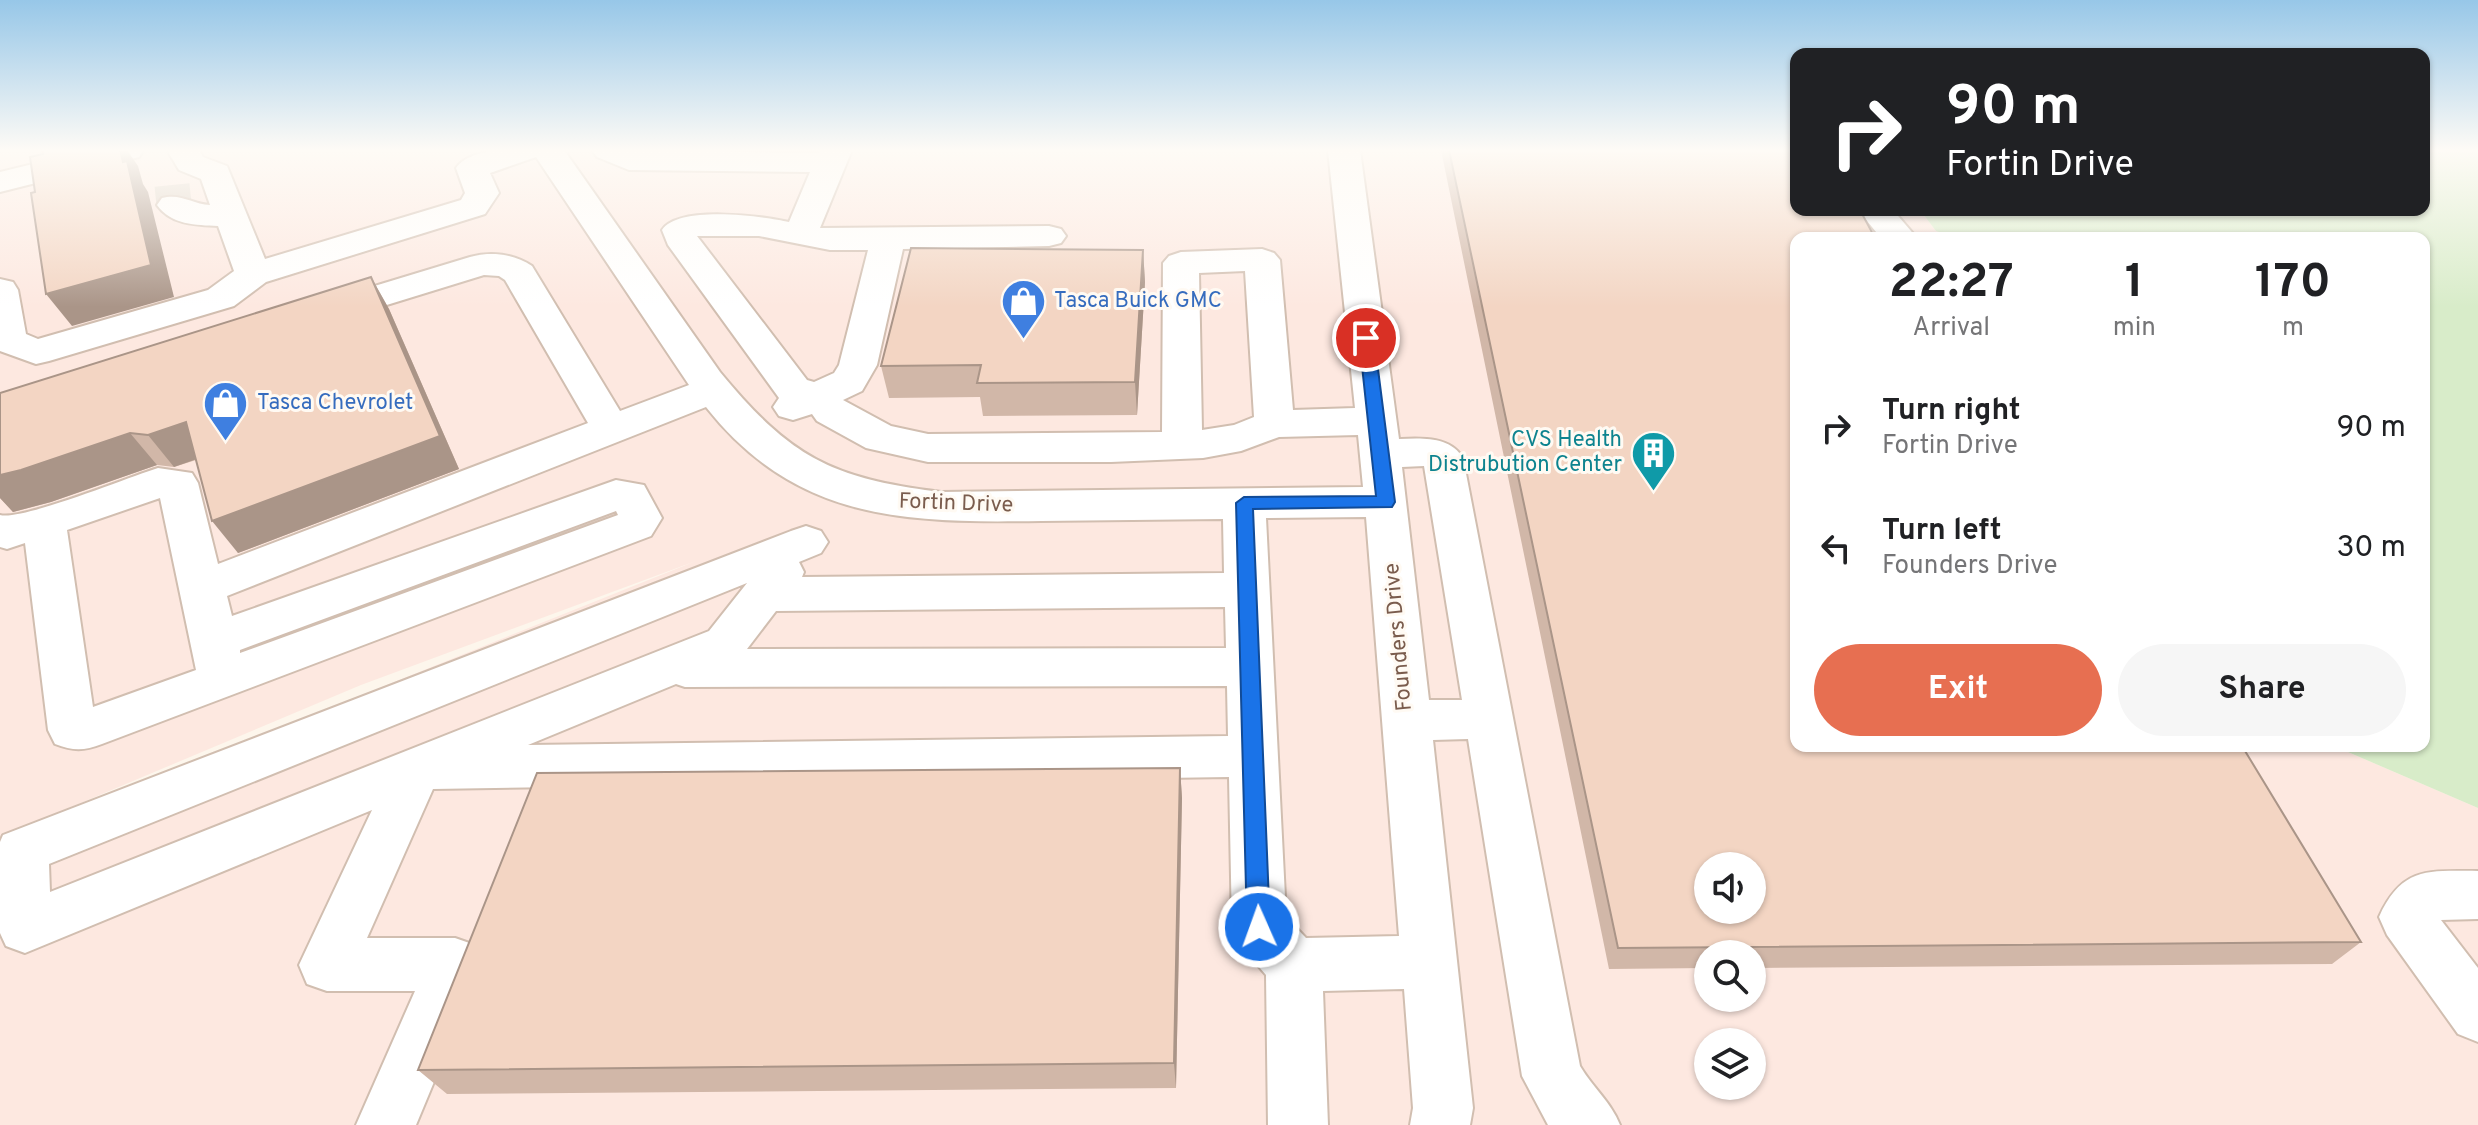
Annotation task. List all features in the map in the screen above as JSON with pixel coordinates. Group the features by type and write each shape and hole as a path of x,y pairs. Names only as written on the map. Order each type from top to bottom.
{"street":[{"path":"188,202 191,214 232,217"},
{"path":"226,202 253,274"},
{"path":"0,290 9,341 36,352 221,298 253,274 473,207 476,202"},
{"name":"Fortin Drive","path":"582,202 713,390 742,426 767,450 791,466 846,493 902,504 941,507 1386,502"},
{"path":"800,235 814,202"},
{"name":"Founders Drive","path":"1350,202 1386,502 1443,1108 1440,1125"},
{"path":"1880,216 1895,232"},
{"path":"1056,256 888,239 830,240 759,226 690,226 679,230 680,238 793,389 820,398 831,412 880,438 928,448 1182,445 1241,437 1274,424 1378,437 1443,458 1552,1076 1575,1114 1590,1125"},
{"path":"742,426 820,398 848,382 858,365 888,239"},
{"path":"1182,445 1166,263 1262,260 1274,424"},
{"path":"299,322 482,264 508,266 519,274 612,430"},
{"path":"202,588 713,390"},
{"path":"0,531 7,533 44,522 158,483 177,483 218,660"},
{"path":"806,542 22,851 25,928 725,644 846,493"},
{"path":"44,522 72,730 85,730 218,660 616,495 629,496 641,518 636,525 218,660"},
{"path":"1244,503 1259,927 1294,965 1298,1125"},
{"path":"764,594 1248,590"},
{"path":"672,668 1250,667"},
{"path":"1407,721 1489,719"},
{"path":"417,768 1253,756"},
{"path":"386,1125 455,964 327,965 417,768"},
{"path":"2478,895 2424,896 2406,917 2478,1014"},
{"path":"1294,965 1430,962"}],"shaded area":[{"path":"0,202 1790,202 1790,216 1925,216 1939,232 1790,232 1790,752 2348,752 2478,808 2478,1125 0,1125 0,840 696,561 361,685 0,837"}],"green space":[{"path":"2430,202 2478,202 2478,808 2348,752 2430,752 2430,232 1936,231 1925,216 2430,216"}],"building":[{"path":"32,202 137,202 151,265 46,294"},
{"name":"CVS Health Distrubution Center","path":"1460,202 1790,202 1790,216 1863,216 1872,232 1790,232 1790,752 2246,752 2361,942 1766,947 1766,940 1694,940 1694,947 1618,948"},
{"name":"Tasca Buick GMC","path":"911,248 1143,250 1135,382 977,383 981,365 881,366"},
{"name":"Tasca Chevrolet","path":"371,277 440,436 212,521 186,422 148,435 130,433 0,475 0,393"},
{"path":"1180,768 1174,1063 418,1070 537,773"}],"place":[{"name":"Tasca Buick GMC","path":"1023,340"},
{"name":"Tasca Chevrolet","path":"226,442"},
{"name":"CVS Health Distrubution Center","path":"1653,492"}],"route":[{"path":"1259,927 1244,503 1386,502 1366,338"}]}
